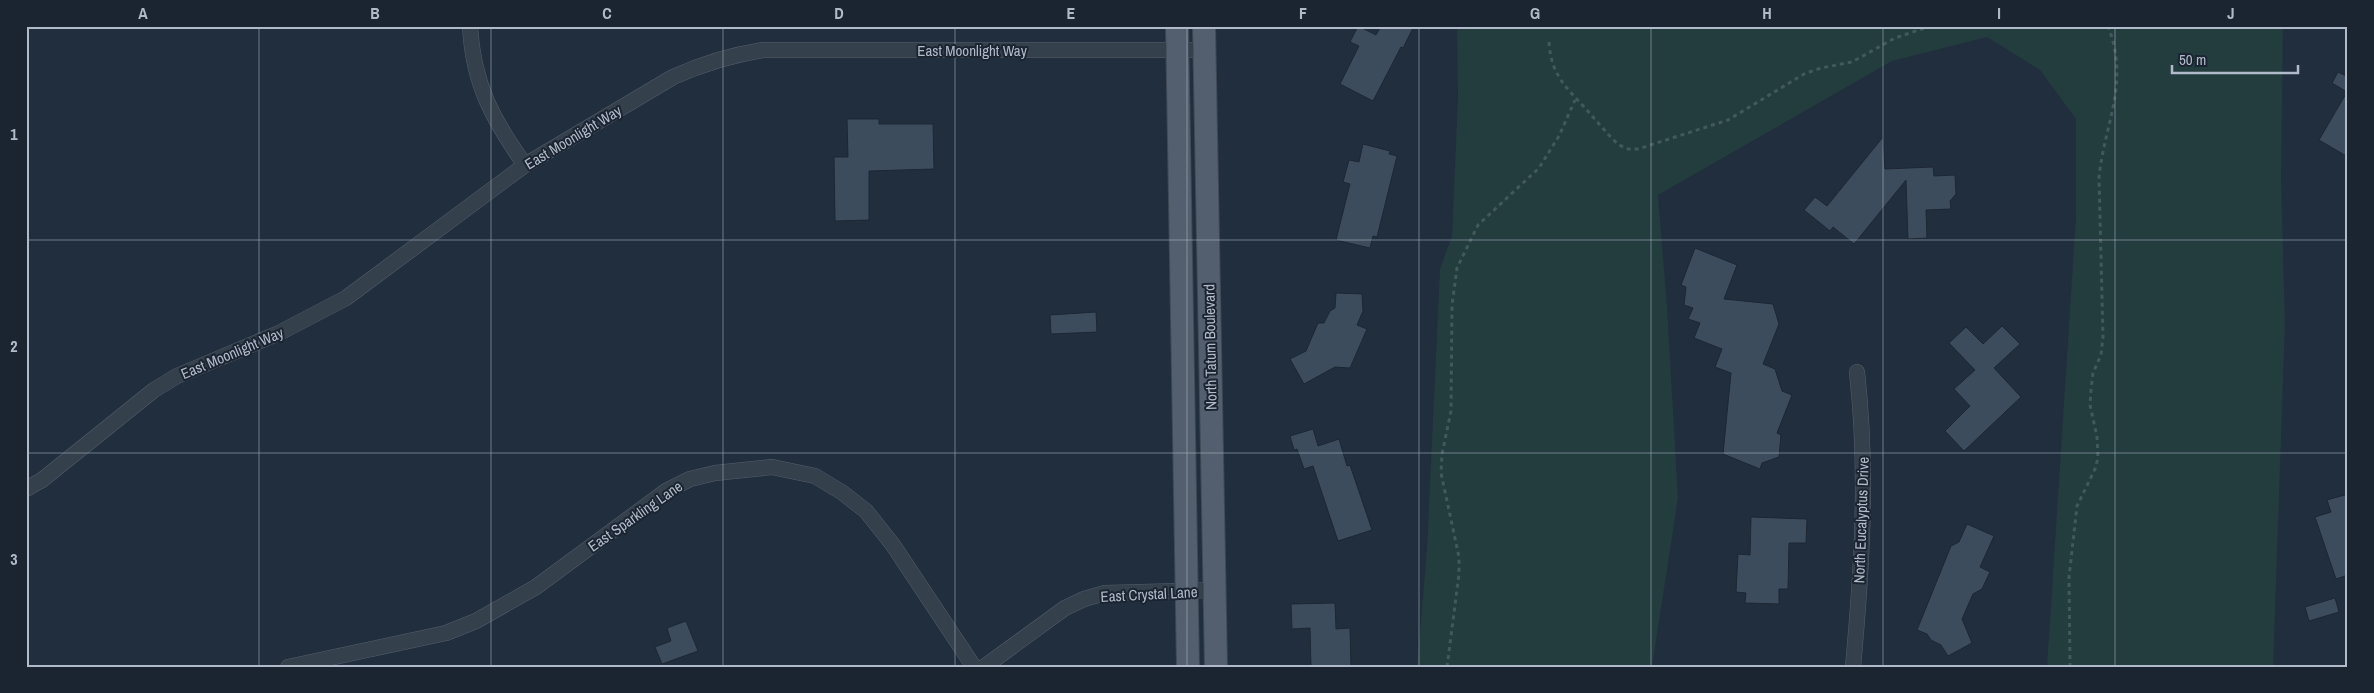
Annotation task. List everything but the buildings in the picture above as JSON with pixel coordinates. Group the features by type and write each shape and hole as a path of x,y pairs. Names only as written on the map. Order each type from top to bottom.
{"main road":[{"name":"North Tatum Boulevard","path":"1177,26 1188,667"},
{"name":"North Tatum Boulevard","path":"1204,26 1216,667"}],"street":[{"path":"470,26 478,78 486,103 525,165"},
{"name":"East Moonlight Way","path":"26,489 42,480 136,402 177,376 279,334 346,298 525,165 673,77 693,68 736,54 763,50 1205,50"},
{"name":"North Eucalyptus Drive","path":"1853,667 1863,536 1863,423 1857,372"},
{"name":"East Sparkling Lane","path":"288,667 416,641 476,621 536,587 666,491 690,479 715,472 772,467 815,476 866,510 893,545 974,667"},
{"name":"East Crystal Lane","path":"984,667 1065,608 1084,599 1105,593 1215,590"}],"path":[{"path":"1549,42 1554,68 1561,82 1619,145 1628,149 1638,149 1728,120 1804,74 1821,68 1852,62 1894,38 1931,26"},
{"path":"2070,667 2069,577 2077,506 2098,458 2097,437 2090,405 2093,373 2101,355 2103,337 2099,177 2101,159 2116,97 2118,63 2108,26"},
{"path":"1448,667 1460,574 1459,557 1441,473 1442,454 1451,411 1452,305 1457,268 1478,226 1539,168 1559,136 1576,100"}],"green space":[{"path":"1457,26 2283,26 2281,179 2285,323 2273,667 2047,667 2076,216 2076,119 2040,70 1987,37 1892,61 1658,195 1667,307 1678,498 1652,667 1417,667 1427,548 1440,269 1452,236 1458,97"}]}
